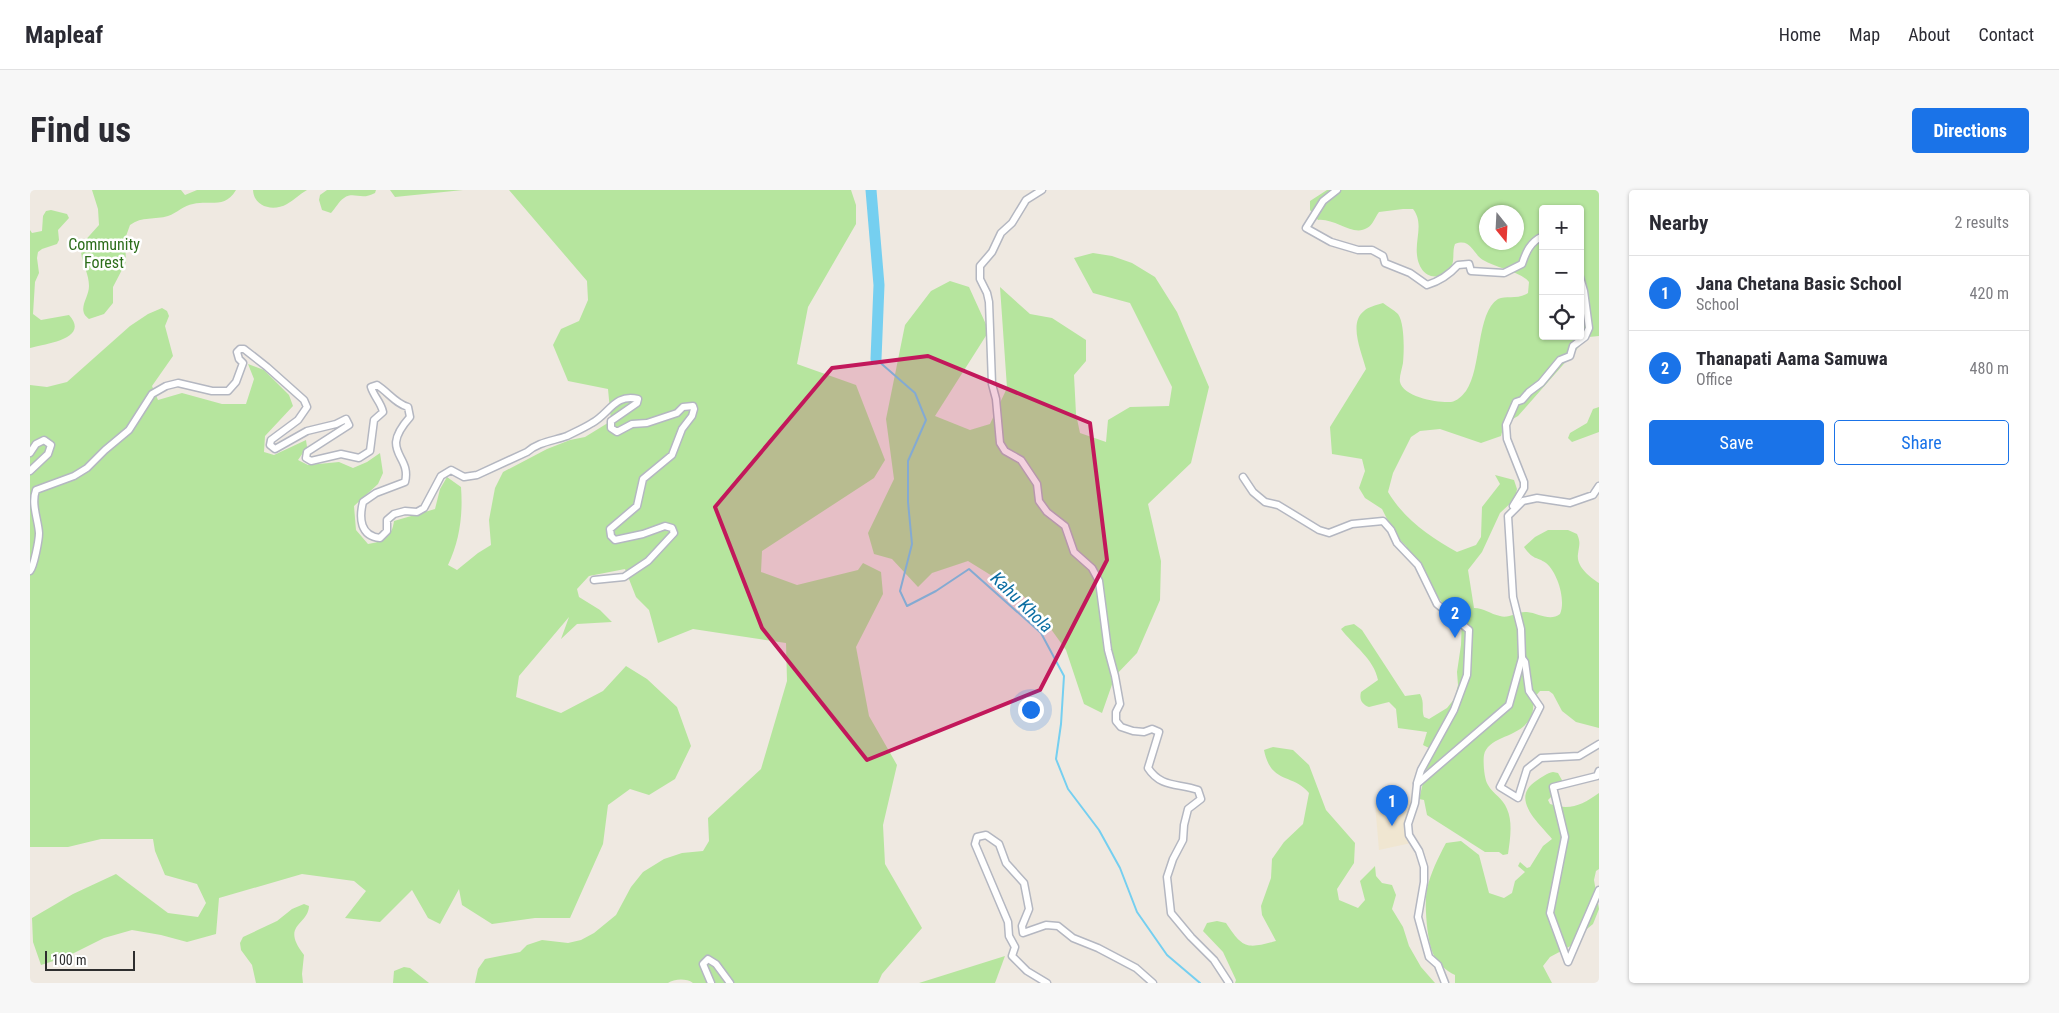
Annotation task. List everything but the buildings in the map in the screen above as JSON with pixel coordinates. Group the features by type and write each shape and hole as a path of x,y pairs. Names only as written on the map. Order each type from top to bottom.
{"street":[{"path":"1042,190 1026,200 1012,223 1000,233 992,252 980,266 980,279 989,302 992,384 996,399 1000,443 1005,451 1021,460 1037,484 1039,501 1047,512 1065,526 1074,552 1092,568 1099,580 1108,650 1120,704 1116,712 1116,721 1121,727 1144,732 1152,730 1159,732 1148,768 1154,777 1166,783 1198,790 1201,799 1199,803 1188,809 1183,840 1173,859 1167,877 1171,913 1191,938 1214,960 1230,982"},
{"path":"1336,190 1323,201 1306,228 1331,242 1358,250 1372,250 1383,256 1385,263 1410,273 1427,285 1445,278 1458,265 1469,264 1472,271 1504,273 1522,264 1528,248 1539,238"},
{"path":"1508,524 1505,519 1524,488 1524,482 1507,439 1506,425 1514,411 1516,402 1522,400 1541,383 1560,360 1570,356 1573,346 1585,337 1590,328 1585,307 1584,291"},
{"path":"30,571 35,562 39,533 36,523 34,498 36,490 74,476 87,468 104,450 129,430 152,394 166,386 178,383 212,391 228,391 236,382 243,362 239,359 237,352 240,349 244,349 268,366 304,400 307,407 298,420 271,440 270,445 275,449 307,431 336,424 346,419 348,424 306,452 306,458 311,461 342,454 359,458 370,451 374,420 383,412 381,404 372,392 371,387 377,386 386,390 400,405 408,407 410,417 400,428 395,444 406,476 405,482 376,493 362,502 359,517 362,528 374,538 380,538 387,531 387,520 394,514 405,511 417,512 424,508 444,474 451,470 464,477 477,475 527,452 533,447 566,436 594,422 618,400 628,396 638,399 637,403 611,421 611,428 617,432 632,424 654,421 678,413 683,406 693,406 692,416 682,429 672,454 643,479 637,506 610,529 611,536 615,540 643,534 665,526 672,528 674,533 648,561 624,577 594,580"},
{"path":"30,452 36,444 44,440 51,445 48,454 30,472"},
{"path":"1243,477 1253,492 1265,502 1278,505 1319,530 1329,533 1352,524 1383,521 1391,530 1397,542 1418,565 1436,604 1469,630 1468,675 1454,710 1421,770 1415,803 1408,824 1409,835 1419,851 1424,867 1424,882 1418,918 1429,958 1438,965 1445,983"},
{"path":"1417,784 1509,705 1522,658 1521,628 1513,597 1508,516 1523,501 1537,498 1570,503 1593,495 1599,486"},
{"path":"1522,658 1529,691 1540,707 1500,787 1518,798 1526,769 1541,758 1579,756 1599,744"},
{"path":"1599,771 1597,776 1553,787 1564,837 1550,913 1568,962 1599,890"},
{"path":"1048,983 1027,971 1012,956 1015,947 1008,936 1008,922 975,844 977,837 986,836 999,844 1006,863 1024,883 1029,909 1022,926 1023,933 1046,925 1058,926 1073,938 1098,948 1136,968 1152,983"},
{"path":"711,983 703,964 708,959 716,964 730,983"}],"highlighted area":[{"path":"928,356 1090,423 1107,560 1040,690 867,760 762,628 715,507 832,368"}],"shaded area":[{"path":"1415,800 1408,821 1411,843 1379,850 1375,803"}],"green space":[{"name":"Community Forest","path":"92,190 181,190 185,195 197,190 236,190 232,196 222,202 190,205 168,216 139,220 130,225 125,239 126,262 113,287 113,303 104,314 89,319 85,315 83,308 89,286 81,254 81,245 99,225 98,209"},
{"path":"253,190 307,190 287,204 270,208 257,200"},
{"path":"327,190 376,190 375,193 366,196 351,195 344,198 331,213 322,210 319,200 320,195"},
{"path":"390,190 463,190 395,197"},
{"path":"509,190 851,190 856,205 856,224 808,307 797,364 856,385 885,460 874,478 762,551 761,572 797,585 858,570 863,563 881,572 883,594 856,647 869,716 897,765 883,825 885,864 922,928 882,974 878,983 693,983 687,980 680,980 668,983 475,983 478,969 485,959 520,952 527,945 542,940 568,943 581,940 594,933 616,915 631,887 643,872 664,859 682,853 703,851 709,841 708,818 761,769 787,681 786,643 693,629 658,643 649,610 636,597 625,569 589,576 577,589 579,597 600,610 612,622 577,624 561,639 569,617 519,676 516,697 561,713 603,691 626,666 647,679 677,707 691,746 675,779 649,795 630,789 608,805 603,844 570,918 535,918 492,924 462,905 459,889 440,924 428,918 412,890 380,922 345,918 366,891 354,881 302,874 219,898 216,934 187,942 132,930 104,938 66,957 41,965 33,942 32,918 73,894 116,874 168,913 198,917 206,903 197,884 165,875 155,851 153,839 101,839 68,847 30,847 30,385 47,387 67,382 130,326 148,314 162,308 167,311 169,316 165,326 173,356 152,386 158,400 182,393 222,404 246,404 254,379 248,364 264,370 289,395 293,406 265,436 264,452 274,455 306,440 307,447 298,460 308,465 339,462 353,468 367,462 380,453 383,473 378,484 354,506 356,530 368,544 386,538 393,527 394,521 435,509 440,489 447,477 461,487 460,527 448,565 457,570 491,545 489,520 495,488 503,472 547,449 570,440 585,437 611,421 608,389 568,381 553,345 561,329 579,321 588,300 587,281"},
{"path":"1327,190 1599,190 1599,336 1589,337 1584,341 1518,416 1504,424 1501,436 1481,443 1440,429 1420,431 1411,437 1393,473 1388,492 1394,502 1418,526 1457,552 1476,545 1481,537 1482,507 1500,484 1495,475 1514,480 1517,489 1515,499 1500,513 1482,552 1468,570 1474,608 1503,617 1523,612 1548,617 1560,614 1562,602 1560,587 1554,573 1546,563 1533,556 1524,547 1535,537 1548,530 1568,530 1577,534 1579,563 1584,571 1599,583 1599,728 1576,722 1562,711 1553,694 1549,691 1540,691 1533,699 1533,712 1528,722 1521,728 1494,742 1488,747 1484,755 1484,770 1487,782 1503,802 1509,814 1508,854 1485,852 1427,815 1424,800 1419,799 1429,748 1423,745 1427,732 1398,728 1396,709 1389,702 1369,707 1361,699 1361,692 1378,680 1376,672 1368,659 1341,629 1354,624 1362,630 1405,696 1420,694 1424,717 1429,719 1447,708 1455,698 1458,685 1457,672 1461,645 1462,617 1445,606 1433,591 1406,546 1395,535 1382,509 1365,498 1359,488 1365,471 1362,459 1332,454 1330,427 1366,369 1359,347 1357,323 1359,316 1366,310 1383,303 1398,314 1404,338 1400,382 1407,392 1422,398 1451,402 1463,395 1471,381 1482,328 1491,306 1498,299 1528,293 1529,282 1514,272 1483,260 1465,243 1455,244 1452,265 1444,274 1430,276 1426,274 1418,259 1419,225 1413,209 1379,212 1369,227 1362,230 1350,229 1324,220 1318,220 1310,210 1310,201"},
{"name":"Community Forest","path":"51,210 67,214 69,218 58,230 59,240 57,244 38,252 39,273 35,282 33,314 41,320 69,315 74,323 74,330 63,339 30,348 30,230 32,233 42,231 43,216 46,211"},
{"path":"1093,253 1112,256 1132,263 1155,277 1177,312 1209,387 1191,463 1148,504 1161,561 1160,600 1137,653 1115,676 1102,713 1084,704 1066,650 1033,604 1018,592 968,561 932,573 918,587 892,559 874,554 868,533 894,479 886,419 905,325 931,291 950,281 969,287 989,331 935,416 970,430 990,424 1007,388 1000,287 1030,314 1052,318 1086,340 1086,361 1074,375 1076,414 1080,433 1106,442 1108,420 1130,407 1169,406 1172,387 1130,303 1093,293 1074,258"},
{"path":"1599,407 1599,432 1572,442 1568,438 1570,433 1587,423 1593,409"},
{"path":"1273,747 1293,750 1309,765 1326,810 1355,843 1354,863 1337,889 1339,900 1358,908 1365,900 1360,881 1375,866 1376,876 1382,883 1392,885 1396,895 1392,909 1403,927 1409,946 1421,967 1435,983 1235,983 1236,980 1223,952 1203,931 1207,923 1217,921 1226,923 1237,938 1246,945 1252,946 1276,941 1262,915 1261,906 1271,878 1272,859 1284,842 1303,824 1309,793 1303,787 1277,774 1272,769 1267,761 1264,750"},
{"path":"1553,772 1558,773 1563,782 1562,786 1548,800 1550,804 1564,807 1576,806 1599,793 1599,869 1596,871 1594,880 1599,909 1593,924 1582,933 1578,942 1550,957 1543,966 1552,983 1455,983 1455,975 1441,965 1433,955 1427,929 1427,889 1438,860 1446,843 1461,841 1479,855 1489,893 1504,898 1512,893 1515,881 1525,872 1518,866 1520,862 1527,868 1530,867 1543,846 1552,839 1529,811 1525,796 1528,788 1536,781"},
{"path":"304,904 309,906 308,913 295,931 297,945 304,955 303,983 256,983 252,965 241,950 240,943 243,937 277,921 292,909"},
{"path":"1005,956 995,983 919,983"},
{"path":"404,967 410,968 429,983 393,983 394,971"}],"waterway":[{"path":"871,190 879,285 876,359"},
{"name":"Kahu Khola","path":"876,359 915,393 926,420 908,461 908,502 912,544 900,591 907,606 936,591 969,569 1041,633 1064,676 1061,724 1056,759 1068,789 1099,830 1120,868 1137,912 1167,955 1200,983"}],"place":[{"name":"Thanapati Aama Samuwa","path":"1455,638"},
{"name":"Jana Chetana Basic School","path":"1392,826"}]}
